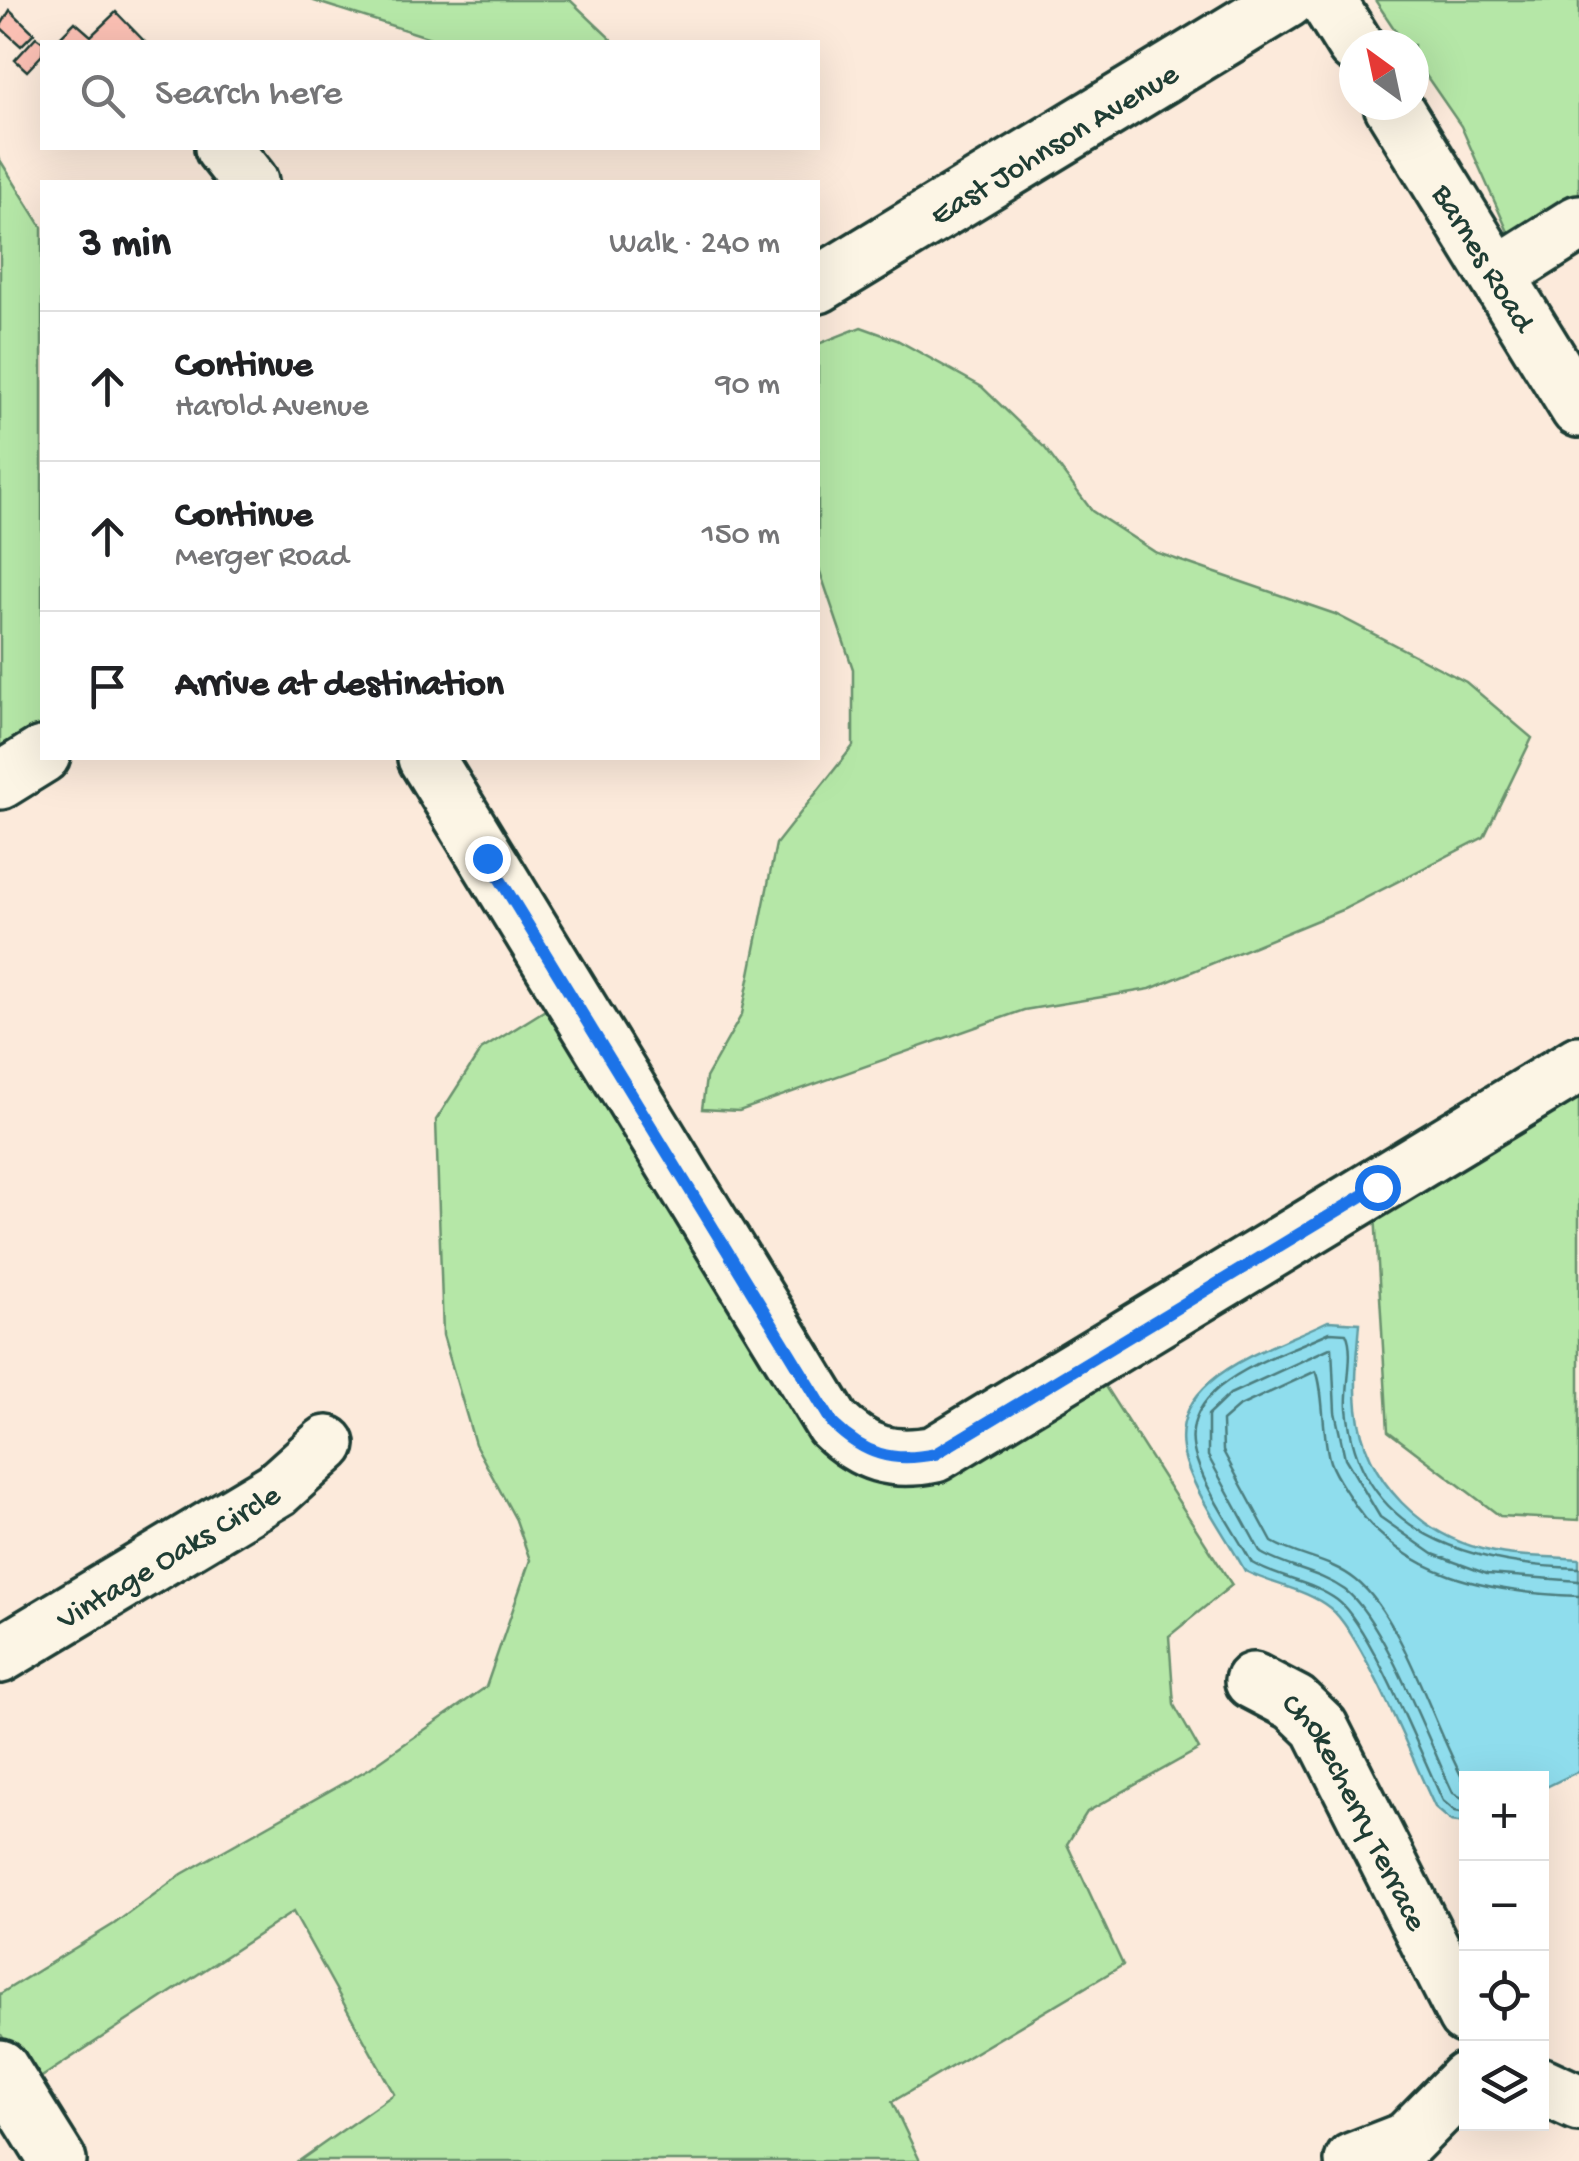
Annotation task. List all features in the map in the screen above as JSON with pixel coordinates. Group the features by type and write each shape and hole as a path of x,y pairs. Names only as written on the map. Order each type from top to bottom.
{"street":[{"name":"East Johnson Avenue","path":"820,284 1287,0"},
{"path":"1327,0 1346,30"},
{"name":"Barnes Road","path":"1401,120 1579,409"},
{"path":"225,150 248,180"},
{"path":"1498,274 1579,223"},
{"path":"0,781 40,756"},
{"path":"427,760 833,1424 854,1444 879,1456 909,1460 935,1454 1579,1064"},
{"name":"Vintage Oaks Circle","path":"0,1655 277,1489 327,1444"},
{"name":"Chokecherry Terrace","path":"1254,1680 1295,1703 1320,1727 1459,2002"},
{"path":"0,2068 58,2161"},
{"path":"1353,2161 1407,2140 1459,2087"},
{"path":"1549,2089 1579,2103"}],"green space":[{"path":"311,0 570,0 612,40 437,40"},
{"path":"1375,0 1579,0 1579,197 1509,234 1461,126 1429,80 1429,30 1395,30"},
{"path":"0,160 40,224 40,731 0,756"},
{"path":"861,327 897,340 982,387 1045,448 1092,511 1155,552 1335,614 1466,682 1532,738 1484,837 1344,909 1150,989 1024,1010 739,1111 702,1109 706,1078 742,1014 776,844 853,746 853,669 820,572 820,343"},
{"path":"555,1004 848,1463 1101,1380 1232,1585 1169,1636 1174,1705 1199,1749 1087,1812 1067,1844 1123,1965 892,2102 920,2161 299,2161 394,2094 293,1912 31,2084 0,2033 0,1994 114,1924 182,1874 370,1768 486,1687 530,1560 516,1520 475,1444 443,1335 436,1120 481,1050"},
{"path":"1579,1089 1579,1520 1500,1516 1388,1431 1375,1213"}],"water":[{"path":"1328,1321 1360,1323 1356,1387 1362,1435 1371,1459 1402,1502 1422,1520 1469,1545 1505,1554 1579,1559 1579,1771 1549,1786 1549,1771 1459,1771 1459,1822 1451,1821 1435,1807 1372,1670 1343,1622 1311,1596 1245,1571 1191,1476 1182,1433 1189,1408 1204,1388 1251,1356"}],"building":[{"path":"10,10 34,33 21,46 0,27"},
{"path":"116,12 143,40 57,40 75,22 91,36"},
{"path":"36,37 40,40 40,57 27,71 15,60"}],"route":[{"path":"487,858 833,1424 854,1444 879,1456 909,1460 935,1454 1377,1187"}]}
